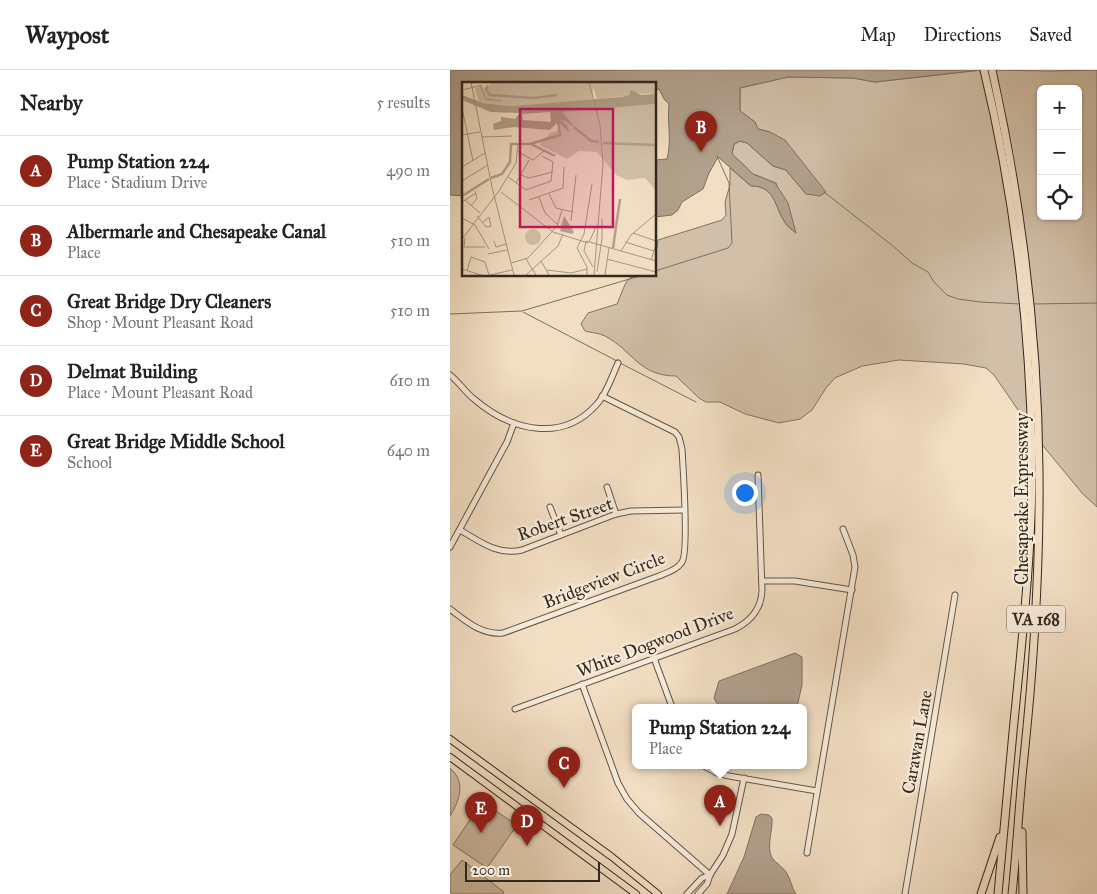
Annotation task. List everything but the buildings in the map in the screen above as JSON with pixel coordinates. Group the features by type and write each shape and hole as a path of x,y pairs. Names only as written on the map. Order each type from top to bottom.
{"highway":[{"name":"VA 168","path":"984,70 1007,183 1029,343"},
{"name":"VA 168","path":"992,70 1013,180 1029,343"},
{"name":"Chesapeake Expressway","path":"998,894 1030,537 1032,455 1029,343"},
{"name":"Chesapeake Expressway","path":"1012,894 1035,636 1039,529 1038,433 1029,343"},
{"path":"981,894 1000,838 1004,798 1010,768"},
{"path":"1019,811 1022,828 1023,894"}],"main road":[{"path":"450,739 612,857 658,894"},
{"path":"450,757 636,894"}],"street":[{"path":"450,375 475,400 494,413 514,423 534,429 559,428 584,415 597,404 618,363"},
{"name":"Bridgeview Circle","path":"450,608 472,626 490,633 503,633 659,576 681,564 684,556 684,510 682,449 678,435 668,428 602,396"},
{"path":"450,547 507,442 514,423"},
{"name":"White Dogwood Drive","path":"515,709 744,624 759,607 762,596 758,475"},
{"path":"607,487 616,514"},
{"path":"550,507 561,535"},
{"name":"Robert Street","path":"460,530 491,547 506,552 522,550 616,514 631,511 684,510"},
{"path":"807,854 852,590 855,561 843,529"},
{"path":"762,581 800,581 852,590"},
{"name":"Carawan Lane","path":"905,894 955,595"},
{"path":"654,658 671,704"},
{"path":"582,684 618,783 627,799 639,813 710,875"},
{"path":"710,769 717,773 818,791"},
{"path":"698,894 707,884 732,834 744,778"},
{"path":"687,894 702,878 710,875"}],"shaded area":[{"path":"450,70 981,70 875,82 853,78 788,77 740,88 740,111 755,122 758,129 770,132 785,140 826,192 820,196 806,194 786,170 773,166 747,143 740,141 734,144 732,154 753,174 775,183 788,203 796,233 783,219 774,200 766,190 751,186 718,157 703,189 682,202 678,210 672,215 656,217 656,160 667,159 669,104 659,89 656,90 656,82 462,82 462,196 450,195"},
{"path":"981,70 1097,70 1097,507 1082,493 1035,436 994,375 986,368 964,364 899,360 862,366 835,378 812,410 800,419 779,423 745,414 720,402 706,402 699,398 676,376 653,372 637,362 615,342 603,335 585,331 581,324 588,313 617,304 629,279 638,276 656,276 658,240 722,220 726,215 725,202 730,185 730,168 751,186 766,190 774,199 786,224 795,232 776,183 753,174 732,154 734,144 740,141 747,143 773,166 786,170 806,194 770,132 758,129 755,122 740,111 740,88 788,77 853,78 875,82"},
{"path":"795,653 802,657 802,685 798,704 717,704 714,698 719,681"},
{"path":"450,768 458,779 460,791 450,816"},
{"path":"482,802 517,825 487,868 453,845"},
{"path":"761,814 769,815 772,818 770,853 772,858 786,872 796,894 727,894 744,857 756,817"},
{"path":"462,860 504,892 503,894 453,894 450,892 450,875"}],"waterway":[{"path":"656,271 728,248 732,243 729,183 717,156"},
{"path":"824,192 912,263 928,272 934,282 947,295 958,299 980,302 1021,304"},
{"path":"450,314 522,311 640,276"},
{"path":"1032,304 1097,303"},
{"path":"523,312 617,361"},
{"path":"620,363 696,402"}],"place":[{"name":"Albermarle and Chesapeake Canal","path":"701,152"},
{"name":"Great Bridge Dry Cleaners","path":"564,788"},
{"name":"Pump Station 224","path":"720,826"},
{"name":"Great Bridge Middle School","path":"481,833"},
{"name":"Delmat Building","path":"527,846"}]}
